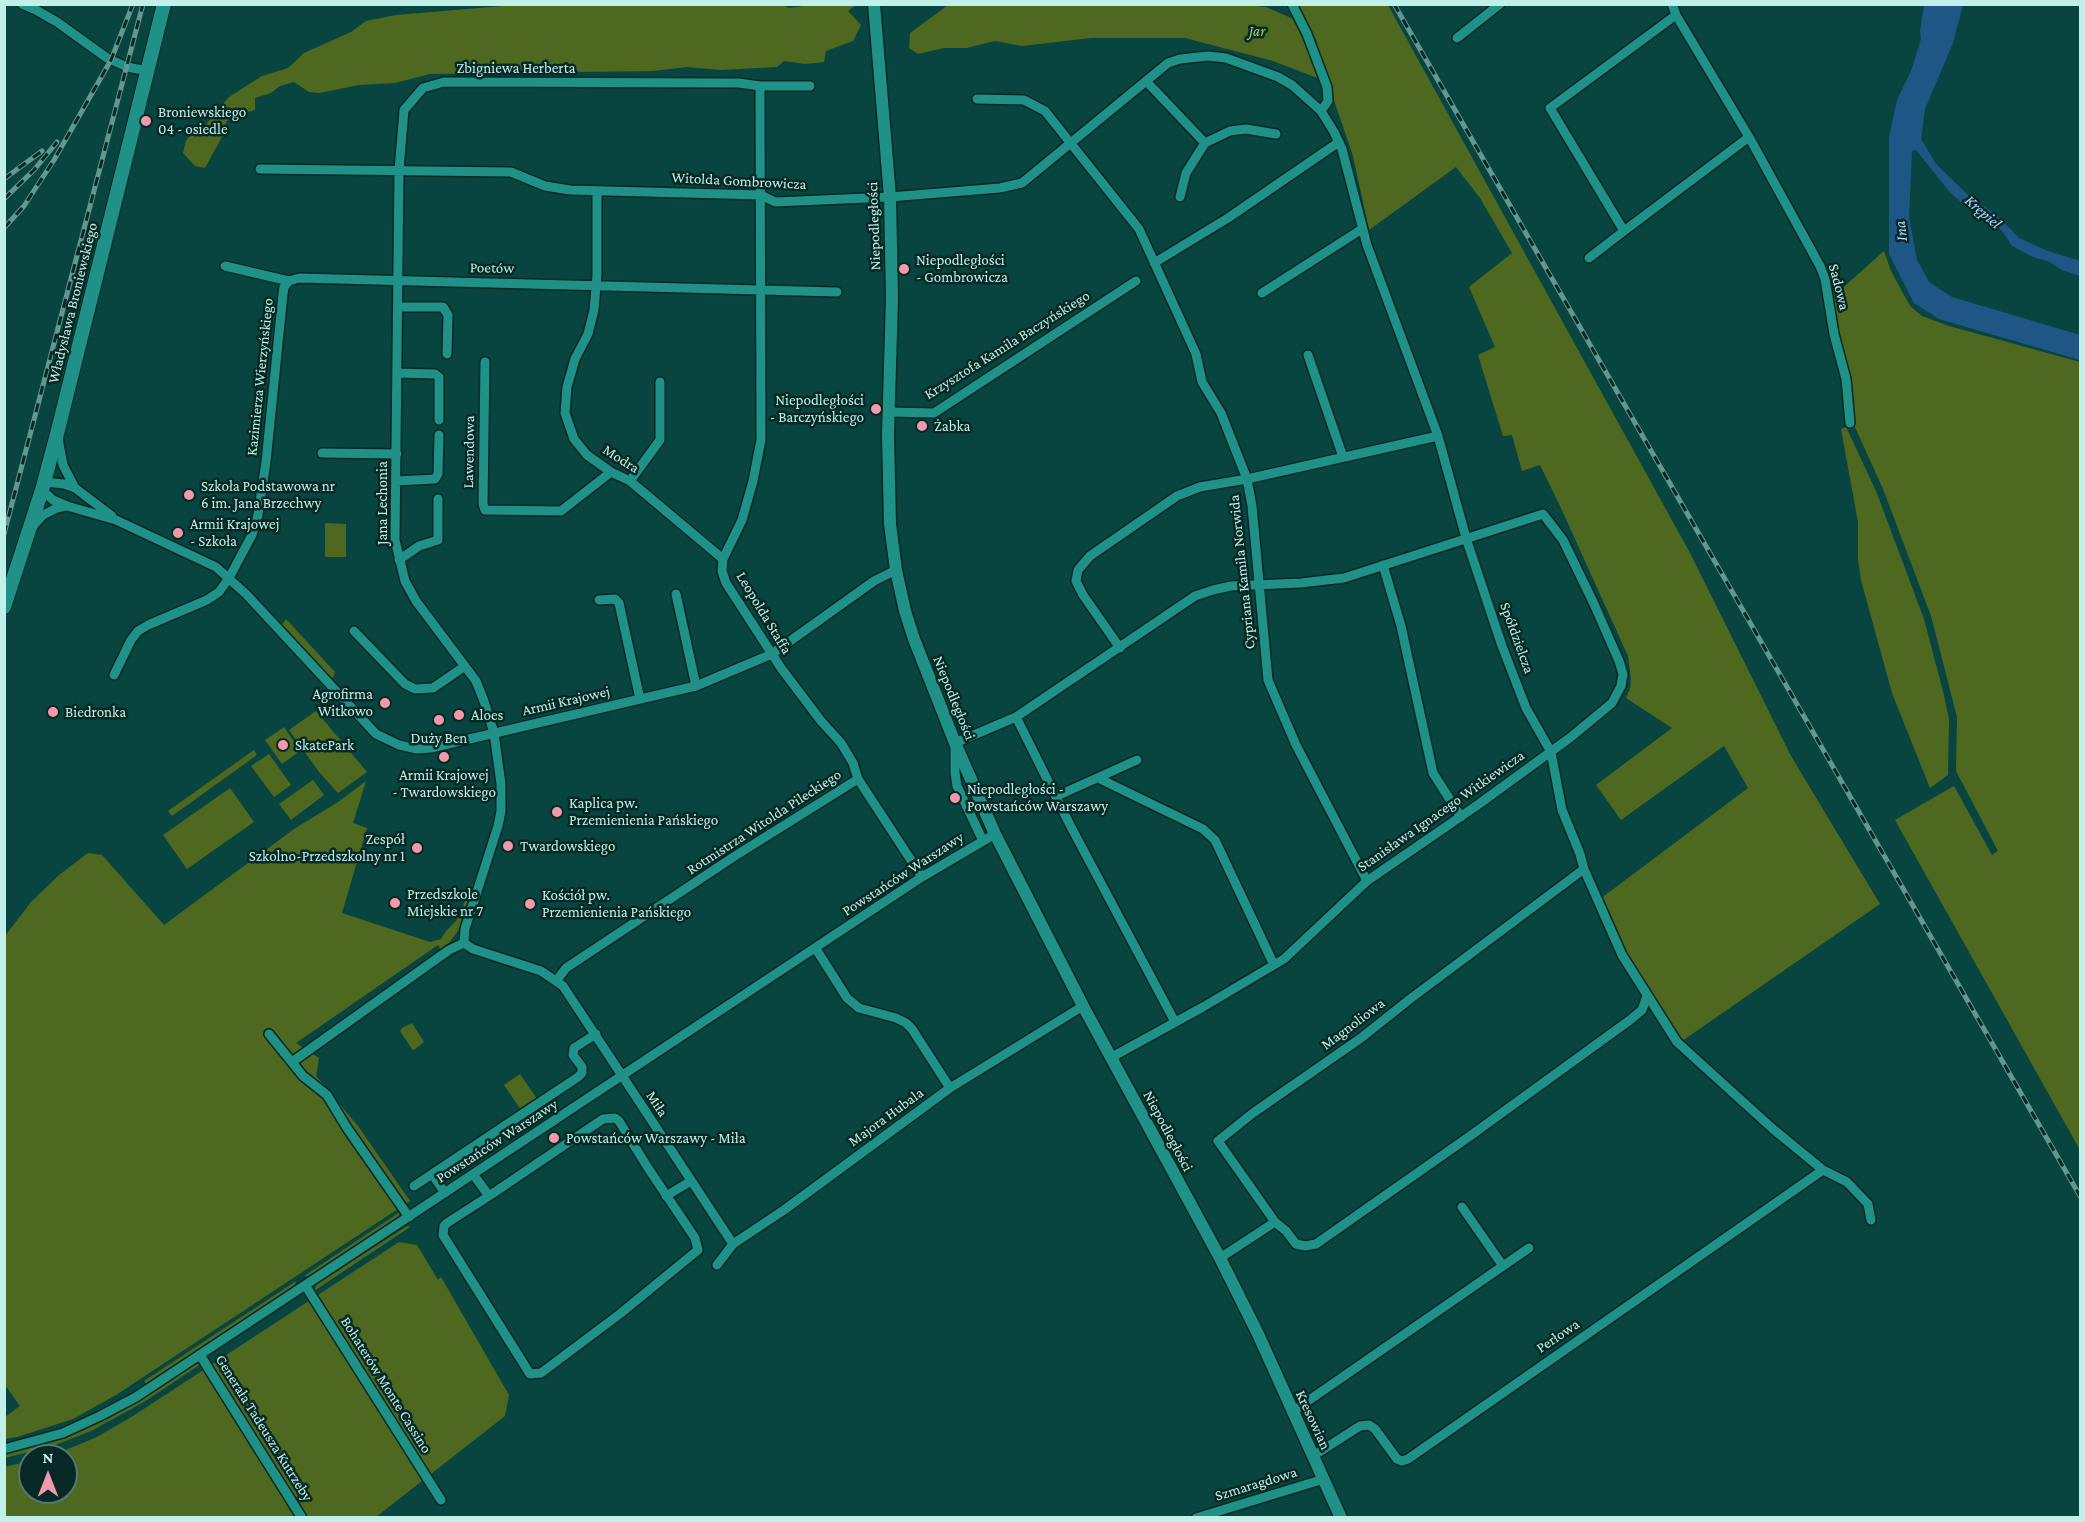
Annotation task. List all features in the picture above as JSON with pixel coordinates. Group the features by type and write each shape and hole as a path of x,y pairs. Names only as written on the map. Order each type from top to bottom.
{"main road":[{"name":"Władysława Broniewskiego","path":"4,607 43,486 57,434 164,4"}],"street":[{"path":"22,4 57,22 107,58 127,67 148,71"},
{"name":"Niepodległości","path":"874,4 890,197 892,298 889,412 890,524 896,570 914,639 955,743 995,834 1083,1006 1220,1258 1258,1334"},
{"path":"1292,4 1307,34 1327,87 1328,101 1321,111"},
{"path":"1457,38 1500,4"},
{"name":"Sadowa","path":"1672,4 1676,15 1796,220 1825,279 1834,334 1846,379 1850,423"},
{"path":"1624,231 1550,108 1676,15"},
{"name":"Witolda Gombrowicza","path":"260,169 511,172 545,186 597,191 761,195 775,202 890,197 1000,188 1022,183 1168,63 1180,59 1208,56 1226,57 1285,81 1321,111 1339,142"},
{"path":"1146,81 1205,143"},
{"name":"Zbigniewa Herberta","path":"399,281 399,170 404,110 423,88 437,83 739,83 760,86 810,86"},
{"name":"Leopolda Staffa","path":"760,86 761,440 753,482 742,520 723,559 722,571 726,583 772,654 821,721 841,743 853,763 858,779 922,877"},
{"name":"Cypriana Kamila Norwida","path":"977,99 1024,100 1045,111 1139,229 1196,354 1202,382 1221,413 1247,479 1252,506 1268,680 1296,745 1367,881"},
{"path":"1180,197 1186,173 1205,143 1230,131 1246,129 1276,134"},
{"path":"1589,258 1749,137"},
{"path":"1154,263 1228,218 1339,142"},
{"name":"Spółdzielcza","path":"1339,142 1362,229 1438,436 1466,538 1502,646 1522,698 1551,752 1562,810 1584,869 1622,955 1677,1042 1773,1129 1824,1170 1847,1182 1868,1204 1871,1220"},
{"path":"595,284 597,191"},
{"path":"1262,293 1362,229"},
{"name":"Poetów","path":"225,266 289,280 299,278 595,284 761,291"},
{"name":"Kazimierza Wierzyńskiego","path":"114,675 138,631 207,600 219,592 252,535 258,515 266,462 283,294 289,280"},
{"name":"Jana Lechonia","path":"399,281 395,540 399,560 405,581 416,601 476,681 494,733 501,784 501,812 465,929 465,943"},
{"name":"Krzysztofa Kamila Baczyńskiego","path":"889,412 934,413 1136,281"},
{"name":"Modra","path":"595,284 594,310 588,334 576,359 567,387 566,413 574,439 587,455 611,472 630,481 723,559"},
{"path":"761,291 837,292"},
{"path":"399,307 443,307 448,315 447,354"},
{"path":"1308,355 1343,457"},
{"name":"Lawendowa","path":"485,362 483,504 485,510 561,511 611,472"},
{"path":"397,373 435,374 439,377 439,420"},
{"path":"630,481 660,440 660,382"},
{"name":"Armii Krajowej","path":"57,434 63,465 75,488"},
{"path":"396,481 435,479 438,474 439,435"},
{"path":"1120,648 1083,595 1076,581 1078,570 1090,556 1177,496 1200,487 1247,479 1438,436"},
{"path":"322,453 397,454"},
{"name":"Armii Krajowej","path":"116,520 75,488 64,484 43,486 52,500 116,520 216,567 246,594 376,734 399,746 417,749 431,748 696,686 772,654 874,581 896,570"},
{"path":"399,560 419,546 438,540 438,499"},
{"path":"29,531 44,515 67,506"},
{"name":"Stanisława Ignacego Witkiewicza","path":"1112,1057 1284,959 1367,881 1551,752 1612,702 1622,686 1623,674 1612,643 1563,540 1543,514 1466,538"},
{"path":"983,841 957,786 955,743 1016,717 1195,596 1222,588 1344,578 1466,538"},
{"path":"1383,565 1401,626 1433,773 1461,817"},
{"path":"676,594 696,686"},
{"path":"600,600 615,599 619,603 640,699"},
{"path":"354,631 405,684 415,689 433,688 465,666"},
{"path":"1016,717 1175,1023"},
{"path":"1057,796 1137,760"},
{"path":"1098,778 1203,829 1215,840 1274,965"},
{"name":"Rotmistrza Witolda Pileckiego","path":"557,980 566,968 735,856 858,779"},
{"name":"Powstańców Warszawy","path":"4,1449 45,1439 88,1423 135,1397 922,877 995,834"},
{"name":"Magnoliowa","path":"1584,869 1361,1038 1253,1113 1218,1141 1275,1222 1296,1244 1305,1246 1316,1244 1630,1020 1642,1010 1647,996"},
{"path":"292,1062 449,950 465,943 480,951 541,971 557,980"},
{"path":"816,949 847,998 859,1008 896,1018 912,1029 950,1088"},
{"name":"Miła","path":"557,980 567,990 733,1244"},
{"name":"Majora Hubala","path":"717,1265 733,1244 784,1210 950,1088 1083,1006"},
{"path":"268,1034 303,1076 327,1095 347,1128 409,1217"},
{"path":"414,1186 578,1077 582,1073 582,1067 573,1054 574,1048 596,1034"},
{"path":"610,1117 619,1121 695,1238 698,1250 612,1320 541,1373 534,1375 527,1371 443,1235 444,1226 447,1223 489,1196 603,1119 610,1117"},
{"name":"Perłowa","path":"1313,1456 1360,1426 1369,1425 1397,1459 1402,1461 1408,1459 1824,1170"},
{"path":"432,1174 445,1193"},
{"path":"473,1174 489,1196"},
{"path":"666,1196 691,1181"},
{"path":"1462,1207 1503,1266"},
{"path":"1220,1258 1275,1222"},
{"path":"1292,1412 1529,1248"},
{"name":"Bohaterów Monte Cassino","path":"305,1286 441,1500"},
{"name":"Kresowian","path":"1258,1334 1341,1518"},
{"name":"Generała Tadeusza Kutrzeby","path":"200,1355 302,1518"},
{"name":"Szmaragdowa","path":"1196,1518 1324,1479"}],"green space":[{"path":"526,4 781,4 789,8 817,4 856,5 848,11 861,25 853,41 826,51 824,62 805,64 784,61 777,67 720,70 687,67 653,71 430,74 395,83 359,85 319,93 309,92 294,82 255,98 255,110 232,116 226,122 224,133 205,168 195,166 183,153 186,141 195,128 202,129 229,97 262,76 288,68 304,53 351,32 366,21 396,15"},
{"name":"Jar","path":"948,5 1250,5 1266,7 1291,18 1300,26 1320,79 1273,61 1185,38 1091,38 1022,46 995,41 967,48 944,48 918,54 909,48 910,33"},
{"path":"1298,5 1388,5 1690,553 1791,756 1880,904 1682,1041 1623,947 1600,899 1748,788 1724,746 1621,820 1596,785 1672,728 1626,698 1631,679 1628,656 1560,506 1540,465 1522,471 1512,435 1503,436 1478,355 1495,347 1469,287 1512,253 1480,198 1456,167 1369,230 1353,156 1320,59 1316,40"},
{"path":"1884,251 1891,271 1910,306 1922,316 1949,326 2080,362 2080,1150 1895,820 1954,786 1992,855 1998,851 1956,771 1957,717 1931,616 1883,489 1854,425 1828,301"},
{"path":"1846,427 1876,491 1924,619 1944,695 1949,719 1948,775 1930,788 1892,693 1861,580 1858,559 1858,522 1841,429"},
{"path":"325,523 346,524 346,557 325,557"},
{"path":"286,619 335,672 332,679 282,625"},
{"path":"316,711 367,772 338,793 319,772 289,730"},
{"name":"SkatePark","path":"284,727 300,751 282,764 265,740"},
{"path":"254,750 257,755 172,816 168,811"},
{"path":"269,754 291,785 274,797 251,766"},
{"path":"313,780 324,795 291,820 279,804"},
{"path":"366,781 353,823 367,828 342,913 430,942 441,939 456,921 470,885 474,886 458,931 448,944 441,950 438,945 296,1043 319,1058 316,1076 358,1126 410,1201 116,1395 73,1419 5,1439 5,1417 20,1406 5,1385 5,936 31,902 59,875 88,853 102,855 164,925 294,829 338,802"},
{"path":"230,788 254,822 187,869 163,835"},
{"path":"412,1023 424,1042 414,1050 400,1031"},
{"path":"520,1074 537,1099 521,1110 504,1085"},
{"path":"400,1212 398,1218 310,1276 304,1276"},
{"path":"407,1226 410,1227 314,1291 317,1284"},
{"path":"399,1242 417,1245 438,1280 441,1277 509,1395 505,1416 376,1517 5,1517 4,1467 18,1464 18,1504 78,1504 78,1445 97,1437 133,1416"},
{"path":"296,1281 294,1287 146,1384 144,1381"},
{"path":"195,1364 201,1364 144,1402 91,1431 58,1444 44,1444 111,1417"},
{"path":"18,1451 18,1455 5,1458 5,1454"}],"water":[{"path":"1924,5 1963,5 1953,43 1925,109 1921,139 1936,164 1969,196 1997,215 2019,238 2048,251 2080,261 2080,276 2012,246 2003,232 1991,221 1969,210 1949,191 1916,150 1912,151 1909,217 1917,260 1929,282 1952,297 2080,335 2080,360 1939,319 1914,303 1889,254 1889,137 1897,100 1911,71 1921,39"}],"railway":[{"path":"4,228 24,206 54,160 111,60 133,4"},
{"path":"4,534 143,4"},
{"path":"1394,4 2080,1196"},
{"path":"4,199 34,170 57,142"},
{"path":"4,179 42,151"}],"place":[{"name":"Broniewskiego 04 - osiedle","path":"146,121"},
{"name":"Niepodległości - Gombrowicza","path":"904,269"},
{"name":"Niepodległości - Barczyńskiego","path":"876,409"},
{"name":"Żabka","path":"922,426"},
{"name":"Szkoła Podstawowa nr 6 im. Jana Brzechwy","path":"189,495"},
{"name":"Armii Krajowej - Szkoła","path":"178,533"},
{"name":"Agrofirma Witkowo","path":"385,703"},
{"name":"Biedronka","path":"53,712"},
{"name":"Aloes","path":"459,715"},
{"name":"Duży Ben","path":"439,720"},
{"name":"SkatePark","path":"283,745"},
{"name":"Armii Krajowej - Twardowskiego","path":"444,757"},
{"name":"Niepodległości - Powstańców Warszawy","path":"955,798"},
{"name":"Kaplica pw. Przemienienia Pańskiego","path":"557,812"},
{"name":"Twardowskiego","path":"508,846"},
{"name":"Zespół Szkolno-Przedszkolny nr 1","path":"417,848"},
{"name":"Przedszkole Miejskie nr 7","path":"395,903"},
{"name":"Kościół pw. Przemienienia Pańskiego","path":"530,904"},
{"name":"Powstańców Warszawy - Miła","path":"554,1138"}],"water label":[{"name":"Krępiel","path":"1983,212"},
{"name":"Ina","path":"1901,231"}]}
